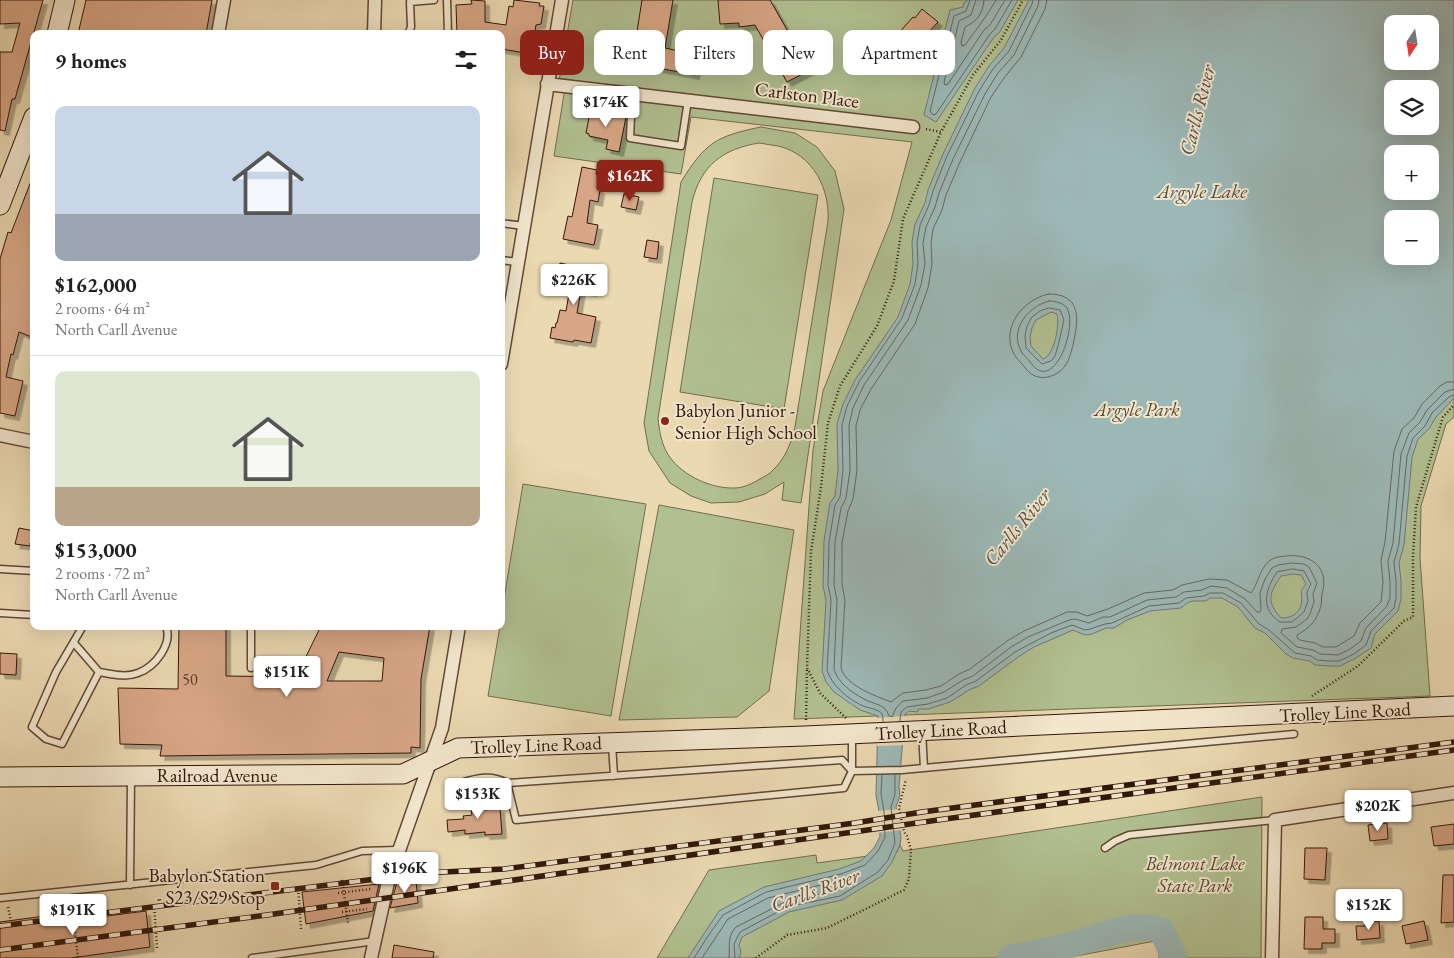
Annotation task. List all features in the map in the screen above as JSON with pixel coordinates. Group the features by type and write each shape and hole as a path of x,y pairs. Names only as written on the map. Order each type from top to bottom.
{"main road":[{"path":"58,30 65,0"},
{"path":"0,205 30,126"},
{"name":"Trolley Line Road","path":"431,762 458,748 612,743 852,726 876,732 915,731 1454,706"},
{"name":"Railroad Avenue","path":"0,777 403,774 431,762"}],"street":[{"path":"219,30 224,0"},
{"path":"374,30 375,0"},
{"path":"505,340 562,0"},
{"name":"Carlston Place","path":"547,84 913,127"},
{"path":"0,435 30,441"},
{"path":"371,958 388,882 442,728 458,630"},
{"path":"1272,958 1275,820 1454,793"}],"lane":[{"path":"410,30 410,2 434,0"},
{"path":"447,0 448,30"},
{"path":"632,94 630,138 681,146 688,100"},
{"path":"505,223 524,226"},
{"path":"505,260 518,262"},
{"path":"0,569 30,571"},
{"path":"0,613 30,615"},
{"path":"81,630 56,672 32,727 46,740 62,744 99,672"},
{"path":"74,643 99,672 122,676 139,673 156,661 166,647 167,630"},
{"path":"251,630 251,668"},
{"path":"507,783 516,820 844,788 852,771 852,726"},
{"path":"915,731 924,768"},
{"path":"460,783 476,779 498,778 507,783 842,760 852,771 902,770 1294,734"},
{"path":"612,743 614,776"},
{"path":"130,884 131,776"},
{"path":"1105,848 1115,840 1129,835 1275,820"},
{"path":"0,898 316,865 362,851 398,850"},
{"path":"252,958 375,941"}],"path":[{"path":"806,720 811,552 821,488 828,423 840,386 876,326 894,281 903,219 941,132 973,75 1001,40 1023,0"},
{"path":"913,127 941,132"},
{"path":"1307,699 1358,666 1404,621 1413,617 1413,556 1416,507 1443,417 1454,405"},
{"path":"807,668 820,693 852,726"},
{"path":"756,958 787,935 827,928 904,890 910,879 911,850 898,808 906,779"},
{"path":"342,880 344,912 348,923"},
{"path":"298,886 300,929"},
{"path":"338,893 371,889"},
{"path":"8,905 11,921"},
{"path":"154,905 157,948"},
{"path":"344,912 366,909"},
{"path":"69,912 74,926 78,958"},
{"path":"74,926 79,925"},
{"path":"76,949 81,949"}],"green space":[{"name":"Argyle Lake","path":"573,0 1454,0 1454,417 1446,424 1421,506 1420,558 1430,696 794,719 813,450 823,391 891,220 912,142 691,117 681,174 554,156 566,82 559,81 560,75 584,75 584,30 568,30"},
{"path":"761,127 795,133 817,147 835,171 844,209 801,503 782,500 784,482 765,494 739,502 711,503 691,496 670,483 649,451 644,423 681,182 697,158 713,143 746,130","holes":["759,143 790,150 810,165 817,174 826,197 828,221 794,433 783,458 769,474 745,486 725,488 705,483 678,467 664,447 658,418 692,202 696,189 701,178 715,161 735,150"]},
{"path":"714,178 818,195 784,409 680,392"},
{"path":"523,484 646,504 611,716 488,696 499,630 505,630 505,593"},
{"path":"659,505 794,530 769,691 737,717 619,720"},
{"name":"Belmont Lake State Park","path":"1262,797 1261,958 1159,958 1159,947 1155,941 1066,958 657,958 709,870 816,855 817,863 897,852 900,845 903,851"}],"water":[{"path":"968,0 1018,0 999,33 994,37 936,122 924,115 934,75 955,75 955,30 945,30 950,10 963,7 964,3"},
{"name":"Argyle Lake","path":"1029,0 1454,0 1454,398 1436,417 1429,429 1418,439 1412,457 1404,545 1399,563 1401,599 1398,611 1375,634 1371,648 1340,666 1315,665 1310,661 1293,658 1286,654 1265,633 1255,628 1238,607 1222,598 1193,601 1181,608 1150,611 1127,620 1114,628 1106,628 1092,634 1085,635 1073,630 1034,647 979,686 950,702 928,709 918,709 918,712 909,711 905,714 899,787 900,796 896,807 901,838 900,845 892,862 882,876 842,900 789,912 742,937 739,945 741,953 739,958 688,958 719,911 764,887 839,869 861,861 874,848 880,837 876,795 878,716 860,710 834,692 826,682 822,671 826,600 823,586 824,541 830,503 835,496 838,470 837,424 843,404 855,380 898,317 910,284 915,224 943,154 975,88 989,66 1004,48","holes":["1051,312 1057,314 1058,325 1055,340 1047,357 1043,359 1031,346 1030,337 1036,320","1301,575 1306,584 1301,591 1302,602 1296,614 1281,618 1271,602 1272,593 1281,576"]}],"pier":[{"path":"907,716 905,745 877,746 875,718"},
{"path":"899,809 902,830 877,833 877,811"}],"building":[{"path":"0,0 43,0 35,30 30,30 30,46 15,99 12,99 5,131 0,130 0,52 12,52 20,23 0,24"},
{"path":"86,0 212,0 207,30 79,30"},
{"path":"471,0 485,1 485,22 506,25 509,6 513,7 514,0 540,3 539,6 544,6 541,24 536,25 535,30 520,30 520,52 505,50 505,30 457,30 456,5 472,4"},
{"path":"642,0 673,0 665,48 665,30 637,30"},
{"path":"718,0 770,0 787,30 763,30 763,39 755,25 739,27 739,23 720,24"},
{"path":"922,9 938,22 931,30 901,30 913,17 915,18"},
{"path":"665,48 675,50 675,71 665,69"},
{"path":"783,75 800,75 787,82"},
{"path":"591,107 607,110 606,113 626,117 619,152 606,149 608,140 589,136 586,133"},
{"path":"582,167 597,170 596,174 599,175 597,189 600,190 598,202 590,200 587,223 598,225 594,245 563,239 568,216 572,217"},
{"path":"30,184 30,336 19,332 13,355 11,354 6,377 23,381 15,416 0,413 0,259 8,232 11,233"},
{"path":"624,194 639,197 636,210 621,207"},
{"path":"647,240 659,242 657,259 644,257"},
{"path":"560,263 588,269 587,275 595,278 592,292 581,290 577,313 596,317 591,343 550,338 552,327 555,328 560,310 566,311 570,288 556,285"},
{"path":"19,528 30,530 30,546 15,544"},
{"path":"179,630 226,630 226,676 296,677 319,630 429,630 421,679 420,748 411,747 411,753 160,756 162,745 120,744 118,688 178,689","holes":["339,652 384,658 382,681 327,681"]},
{"path":"0,653 17,654 16,675 0,674"},
{"path":"483,795 485,810 500,808 502,834 485,835 485,832 465,834 465,830 448,832 447,820 464,819 463,816 472,815 469,797"},
{"path":"1387,823 1388,839 1370,841 1368,825"},
{"path":"1454,824 1454,844 1434,846 1431,827"},
{"path":"1305,848 1327,848 1325,880 1304,879"},
{"path":"1443,875 1454,875 1454,922 1441,923"},
{"path":"416,880 418,903 390,908 397,882"},
{"path":"379,884 373,911 306,924 302,892"},
{"path":"146,911 150,947 71,958 0,958 0,922 67,913 68,921"},
{"path":"1305,917 1323,917 1323,929 1335,929 1335,943 1322,943 1322,949 1304,949"},
{"path":"1379,921 1380,938 1357,940 1356,926 1365,926 1365,922"},
{"path":"1424,921 1428,940 1406,944 1402,926"},
{"path":"394,945 434,952 433,958 392,958"}],"waterway":[{"path":"1010,958 1062,947 1128,928 1151,927 1162,931 1174,958"}],"railway":[{"path":"0,926 424,873 504,869 1454,742"},
{"path":"0,950 267,915 945,819 1454,750"}],"place":[{"name":"Babylon Junior - Senior High School","path":"665,421"},
{"name":"Babylon Station - S23/S29 Stop","path":"275,886"}],"water label":[{"name":"Carlls River","path":"1197,110"},
{"name":"Carlls River","path":"1017,527"},
{"name":"Carlls River","path":"815,890"}],"park label":[{"name":"Argyle Park","path":"1137,409"}]}
